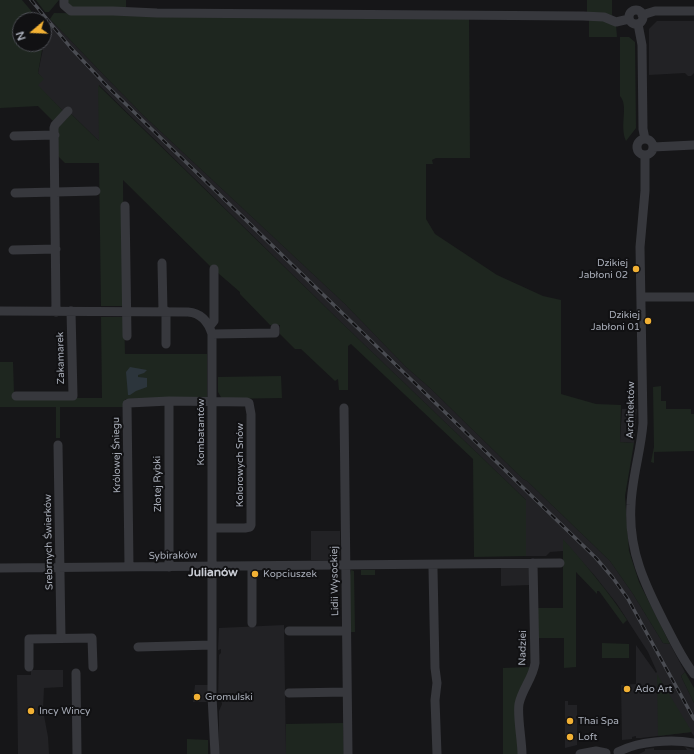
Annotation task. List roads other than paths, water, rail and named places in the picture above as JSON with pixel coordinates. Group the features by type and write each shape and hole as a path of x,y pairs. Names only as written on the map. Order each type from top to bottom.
{"street":[{"path":"637,0 642,21 638,24"},
{"path":"63,1 66,7 71,11 583,16 604,17 616,22 629,19"},
{"path":"629,19 631,12 694,11"},
{"path":"629,19 631,23 638,24"},
{"path":"638,24 642,45 643,129 645,139"},
{"path":"56,312 54,135 55,125 68,111"},
{"path":"14,136 54,135"},
{"path":"645,139 650,140 654,147 652,152 645,155 640,153 637,148 639,142 645,139"},
{"path":"654,147 694,145"},
{"name":"Architektów","path":"645,155 646,191 640,247 643,423 641,445 632,490 631,522 633,544 640,570 650,594 685,662 694,674"},
{"path":"15,193 96,191"},
{"path":"125,206 127,336"},
{"path":"13,250 56,249"},
{"path":"162,263 166,344"},
{"name":"Kombatantów","path":"214,269 214,321 211,330 213,567 212,696 215,754"},
{"path":"642,297 694,297"},
{"path":"0,311 192,312 202,317 211,330 275,333 275,328"},
{"name":"Zakamarek","path":"16,396 73,396 71,311"},
{"name":"Złotej Rybki","path":"169,401 169,567"},
{"name":"Królowej Śniegu","path":"129,567 128,404 131,402 212,401"},
{"name":"Kolorowych Snów","path":"212,401 248,402 250,405 251,414 251,525 245,528 212,528"},
{"name":"Lidii Wysockiej","path":"344,408 348,754"},
{"name":"Srebrnych Świerków","path":"58,445 61,638"},
{"name":"Nadziei","path":"522,754 519,705 522,695 534,671 535,663 533,563"},
{"path":"346,565 560,563"},
{"name":"Sybiraków","path":"0,568 346,565"},
{"path":"252,567 252,623"},
{"path":"433,569 435,668 437,683 435,700 436,754"},
{"path":"289,631 346,630"},
{"path":"29,667 29,639 61,638 73,643 92,638 93,667"},
{"path":"138,647 212,645"},
{"path":"76,673 77,754"},
{"path":"289,693 347,692"},
{"path":"580,754 596,751 606,754 611,748 615,749 618,753 627,747 667,741 694,743"}],"railway":[{"path":"31,0 71,48 107,86 596,558 628,599 694,719"}],"place":[{"name":"Dzikiej Jabłoni 02","path":"636,269"},
{"name":"Dzikiej Jabłoni 01","path":"648,321"},
{"name":"Kopciuszek","path":"255,574"},
{"name":"Ado Art","path":"627,689"},
{"name":"Gromulski","path":"197,697"},
{"name":"Incy Wincy","path":"31,711"},
{"name":"Thai Spa","path":"570,721"},
{"name":"Loft","path":"570,737"}],"district":[{"name":"Julianów","path":"213,573"}]}
